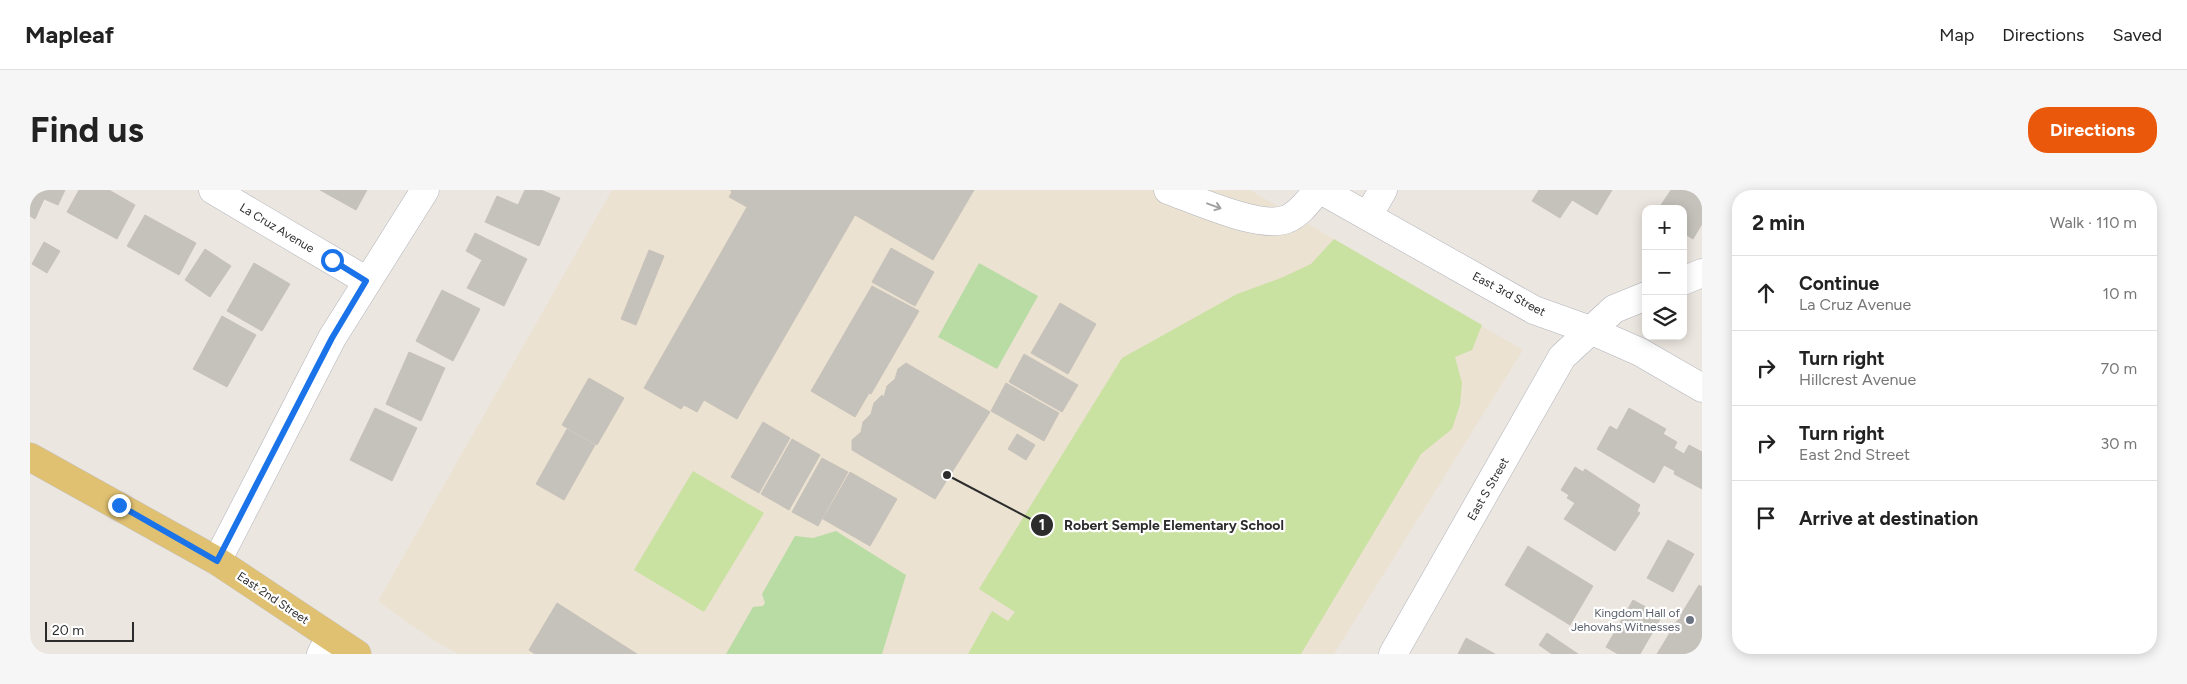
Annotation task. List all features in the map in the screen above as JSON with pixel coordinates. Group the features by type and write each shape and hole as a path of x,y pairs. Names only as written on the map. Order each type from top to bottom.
{"main road":[{"name":"East 2nd Street","path":"30,457 217,561 326,645 357,654"}],"street":[{"name":"La Cruz Avenue","path":"213,190 366,281"},
{"path":"217,561 332,338 366,281 425,190"},
{"path":"1168,190 1243,216 1274,223 1297,214 1320,190"},
{"name":"East 3rd Street","path":"1320,190 1534,310 1590,330 1640,352 1702,388"},
{"path":"1368,216 1383,190"},
{"path":"1687,279 1702,273"},
{"name":"East S Street","path":"1393,654 1562,357 1614,310 1642,298"}],"shaded area":[{"path":"612,190 1250,190 1523,350 1334,654 458,654 430,638 378,601"}],"green space":[{"path":"1334,239 1482,325 1472,350 1455,357 1462,383 1460,405 1452,429 1421,454 1301,654 968,654 992,611 1008,621 1015,612 979,589 1122,358 1237,294 1281,278 1311,264"},
{"path":"979,263 1038,296 997,369 938,337"},
{"path":"693,471 764,513 704,612 634,570"},
{"path":"836,531 906,575 882,654 726,654 753,607 763,606 765,603 762,594 795,536 813,538"}],"building":[{"path":"30,190 65,190 58,205 44,199 35,219 30,216"},
{"path":"79,190 109,190 135,205 117,239 67,212"},
{"path":"320,190 367,190 356,210"},
{"path":"525,190 541,190 560,198 539,246 485,222 497,196 518,205"},
{"path":"730,190 974,190 933,260 855,215 737,419 704,400 697,412 684,405 681,409 644,388 747,207 729,197 732,192"},
{"path":"1539,190 1612,190 1597,215 1572,200 1560,218 1532,201"},
{"path":"1671,190 1702,190 1702,224 1693,239 1687,235 1687,205 1661,205"},
{"path":"145,215 196,243 179,275 127,246"},
{"path":"475,233 527,259 504,306 467,288 482,260 466,251"},
{"path":"44,242 60,251 47,273 32,264"},
{"path":"891,248 934,272 915,306 872,282"},
{"path":"205,249 231,266 210,297 185,280"},
{"path":"649,250 664,256 636,325 621,319"},
{"path":"254,263 290,284 262,331 227,311"},
{"path":"872,286 919,311 871,394 869,393 855,417 811,391"},
{"path":"442,290 480,309 453,361 416,341"},
{"path":"1060,303 1096,324 1068,374 1031,353"},
{"path":"222,316 256,335 227,387 193,369"},
{"path":"409,352 445,368 421,421 386,404"},
{"path":"1024,354 1078,385 1062,412 1009,382"},
{"path":"906,363 990,412 935,499 852,450 852,440 861,432 863,422 871,414 874,403 882,395 884,397 887,386 895,379 898,369"},
{"path":"589,378 624,398 597,445 562,425"},
{"path":"1006,383 1059,413 1044,441 991,411"},
{"path":"375,408 417,428 392,481 350,460"},
{"path":"1629,408 1666,429 1663,434 1677,442 1674,448 1684,454 1689,445 1702,452 1702,489 1674,474 1675,471 1664,465 1654,483 1597,449 1610,426 1617,430"},
{"path":"763,422 790,438 759,493 731,477"},
{"path":"567,429 595,445 564,500 536,484"},
{"path":"1017,434 1035,445 1026,460 1008,449"},
{"path":"792,439 820,455 789,510 761,494"},
{"path":"822,458 848,472 818,526 792,512"},
{"path":"1575,467 1583,472 1585,469 1640,505 1637,511 1640,513 1615,551 1564,519 1575,503 1567,498 1569,495 1561,490"},
{"path":"850,472 897,499 870,546 823,519"},
{"path":"1668,540 1694,554 1673,592 1647,578"},
{"path":"1528,546 1593,586 1570,625 1505,585"},
{"name":"Kingdom Hall of Jehovahs Witnesses","path":"1699,585 1702,587 1702,654 1657,654"},
{"path":"1633,600 1662,616 1640,654 1618,654 1606,647"},
{"path":"557,603 637,654 535,654 529,650"},
{"path":"1547,633 1578,654 1552,654 1539,645"},
{"path":"1466,638 1495,654 1458,654"}],"place":[{"name":"Robert Semple Elementary School","path":"947,475"},
{"name":"Kingdom Hall of Jehovahs Witnesses","path":"1690,620"}],"route":[{"path":"119,505 217,561 332,338 366,281 332,260"}]}
